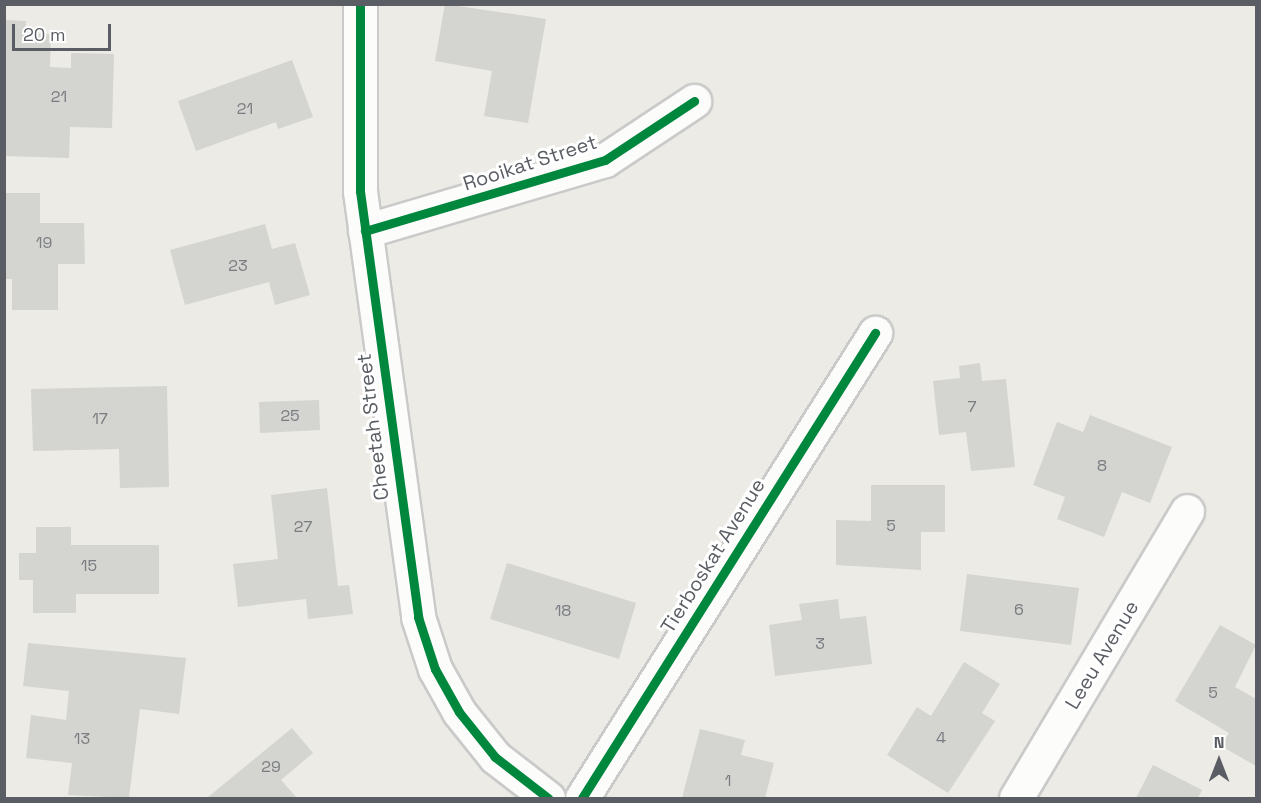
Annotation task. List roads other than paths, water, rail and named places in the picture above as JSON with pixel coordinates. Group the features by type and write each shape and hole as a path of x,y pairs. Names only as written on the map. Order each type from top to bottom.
{"street":[{"name":"Cheetah Street","path":"360,4 357,113 365,231 418,617 435,669 459,712 495,757 548,798"},
{"name":"Rooikat Street","path":"365,231 605,160 694,101"},
{"name":"Tierboskat Avenue","path":"582,798 875,333"},
{"name":"Leeu Avenue","path":"1016,798 1187,511"}]}
